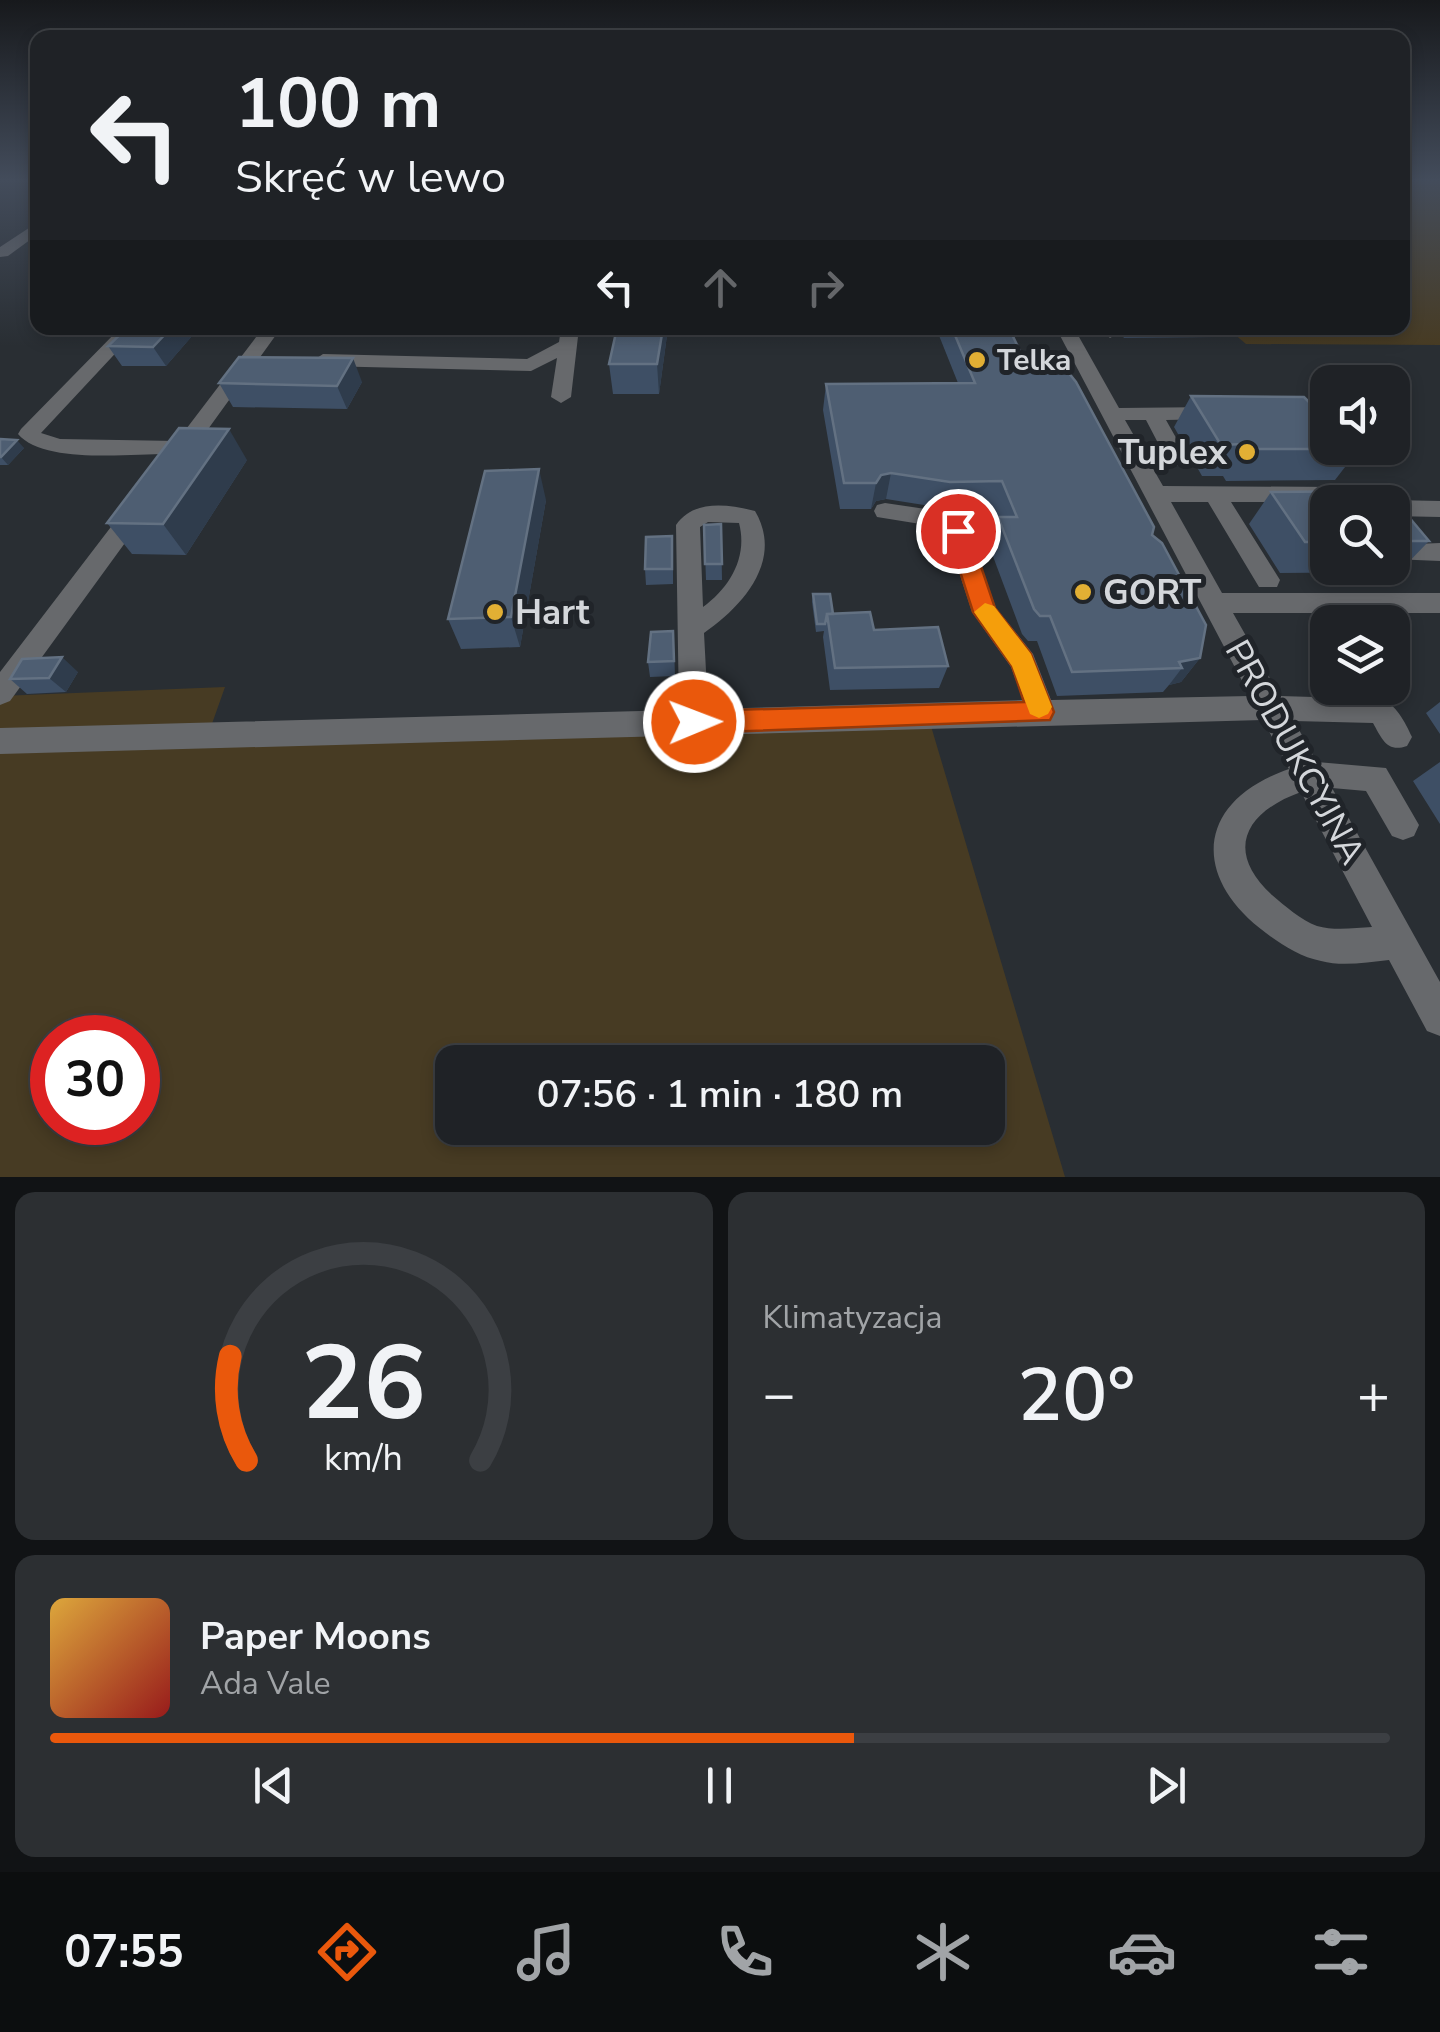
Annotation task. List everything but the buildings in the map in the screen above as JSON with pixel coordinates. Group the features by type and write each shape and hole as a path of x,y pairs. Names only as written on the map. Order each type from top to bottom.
{"street":[{"path":"1,253 24,236"},
{"path":"1,253 30,254"},
{"path":"123,335 28,434 41,443 60,446 183,448"},
{"path":"0,692 183,448 258,359 269,335"},
{"name":"PRODUKCYJNA","path":"1069,335 1440,1018"},
{"path":"305,360 531,365 568,337"},
{"path":"560,397 568,337"},
{"path":"1068,383 1093,383"},
{"path":"1269,413 1310,412"},
{"path":"1110,414 1230,413"},
{"path":"1153,414 1177,459"},
{"path":"1154,494 1310,495"},
{"path":"1214,494 1268,580"},
{"path":"1410,508 1440,509"},
{"path":"886,511 946,520 958,531 985,612 1023,662 1041,712"},
{"path":"1410,552 1440,552"},
{"path":"1160,558 1189,558"},
{"path":"1213,603 1440,603"},
{"path":"691,629 694,722"},
{"path":"0,741 1271,707 1381,711 1397,737"},
{"path":"1398,942 1321,944 1290,930 1258,907 1234,880 1226,854 1228,834 1236,816 1268,791 1308,776 1375,778 1403,825"}],"shaded area":[{"path":"1410,236 1440,236 1440,345 1246,344 1235,335 1410,335"},
{"path":"225,687 208,735 928,716 1065,1177 0,1177 0,696"}],"slow traffic":[{"path":"985,612 1023,662 1039,707"}],"place":[{"name":"Telka","path":"977,360"},
{"name":"Tuplex","path":"1247,452"},
{"name":"GORT","path":"1083,592"},
{"name":"Hart","path":"495,612"}],"route":[{"path":"694,722 1041,712 1023,662 985,612 958,531"}]}
